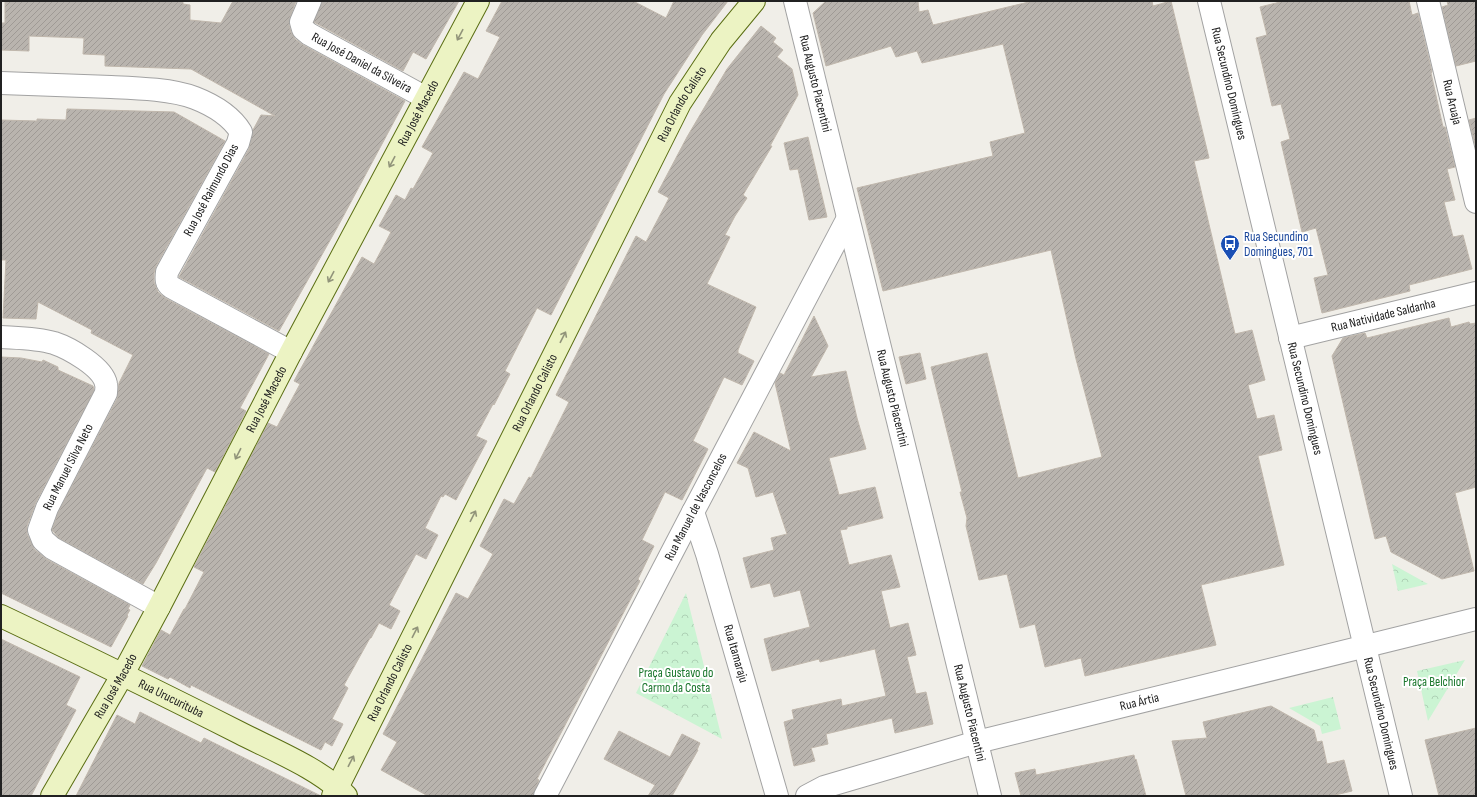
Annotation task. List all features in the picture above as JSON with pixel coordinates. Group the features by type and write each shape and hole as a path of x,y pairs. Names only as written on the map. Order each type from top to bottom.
{"street":[{"name":"Rua José Daniel da Silveira","path":"310,1 301,22 303,29 309,34 426,98"},
{"name":"Rua José Macedo","path":"52,796 123,674 159,607 291,352 478,1"},
{"name":"Rua Orlando Calisto","path":"339,793 680,102 721,41 754,1"},
{"name":"Rua Augusto Piacentini","path":"794,1 990,796"},
{"name":"Rua Secundino Domingues","path":"1209,1 1400,796"},
{"name":"Rua Aruaja","path":"1428,1 1476,202"},
{"name":"Rua José Raimundo Dias","path":"1,83 146,89 174,93 195,98 222,112 235,122 241,132 238,143 167,272 166,280 171,288 291,352"},
{"name":"Rua Manuel de Vasconcelos","path":"545,796 848,218"},
{"name":"Rua Natividade Saldanha","path":"1290,338 1476,293"},
{"name":"Rua Manuel Silva Neto","path":"1,338 35,340 54,343 83,358 102,374 106,384 106,393 47,508 39,530 43,540 52,548 159,607"},
{"name":"Rua Itamaraju","path":"693,512 707,554 777,796"},
{"name":"Rua Urucurituba","path":"1,616 123,674 306,766 339,793"},
{"name":"Rua Ártia","path":"807,796 824,787 977,742 1476,619"}],"green space":[{"path":"1392,564 1428,584 1398,591"},
{"name":"Praça Gustavo do Carmo da Costa","path":"686,593 722,739 636,693"},
{"name":"Praça Belchior","path":"1465,660 1428,721 1417,671"},
{"path":"1333,697 1341,729 1322,734 1320,726 1289,708"}],"building":[{"path":"5,1 183,1 183,4 190,5 190,20 221,23 233,1 296,1 290,17 289,25 295,39 303,45 405,101 337,228 279,331 179,277 249,149 253,130 261,115 275,116 191,69 105,66 105,55 83,54 84,38 29,36 29,51 1,50 1,23 5,23"},
{"path":"322,1 459,1 426,59 413,52 403,71 314,22"},
{"path":"502,1 633,1 666,18 674,1 728,1 702,35 664,94 551,315 537,308 505,371 510,374 476,436 487,441 456,500 445,494 443,497 441,496 425,528 438,535 426,559 416,554 389,605 400,611 391,629 379,623 344,685 348,688 332,719 343,724 332,746 325,742 321,750 191,685 190,688 170,677 168,679 142,666 161,630 170,635 185,609 204,572 194,567 268,423 277,427 300,384 294,381 362,257 374,264 391,232 379,226 396,195 405,200 411,188 413,189 433,153 422,147 464,72 478,79 500,37 486,31"},
{"path":"826,1 918,1 919,12 928,10 933,25 1033,1 1152,1 1153,6 1171,1 1209,158 1194,161 1235,334 1252,330 1265,380 1248,385 1257,419 1274,415 1282,450 1258,456 1284,565 1201,585 1216,645 1085,676 1081,658 1045,667 1035,624 1020,628 1007,574 979,580 966,526 967,518 960,492 962,492 931,367 987,353 1018,478 1102,457 1076,359 1051,250 883,291 857,188 993,156 990,142 1025,133 1003,44 922,63 917,51 896,57 891,46 826,66 813,13"},
{"path":"1284,1 1409,1 1412,15 1418,13 1443,127 1445,127 1455,167 1447,169 1455,200 1444,202 1453,237 1463,235 1472,269 1409,285 1410,291 1322,313 1314,278 1328,275 1316,228 1302,232 1281,142 1290,139 1281,104 1272,106 1256,38 1267,35 1260,7"},
{"path":"1447,1 1476,1 1476,61 1456,66 1442,7 1448,5"},
{"path":"761,26 776,38 773,42 783,50 777,57 792,69 798,95 770,146 772,146 743,195 747,198 725,235 730,237 707,284 756,307 738,350 738,353 754,361 742,385 724,377 693,441 708,449 682,500 665,492 642,540 654,546 638,579 640,581 537,779 539,780 533,796 428,796 381,770 397,742 383,734 456,593 468,599 493,554 480,546 504,499 514,504 529,477 531,478 569,402 556,395 636,236 646,242 669,198 658,192 687,137 727,69"},
{"path":"67,109 174,112 225,141 156,266 154,282 158,292 165,298 269,354 240,408 246,411 215,472 207,468 156,563 143,584 59,538 52,530 58,513 117,399 119,383 133,355 91,333 92,330 38,302 36,319 3,318 6,260 1,260 1,120 66,120"},
{"path":"1476,118 1476,148 1469,120"},
{"path":"808,137 827,217 809,220 798,169 790,170 784,143"},
{"path":"814,316 828,346 811,377 846,371 866,449 829,458 839,495 875,487 883,518 840,530 849,565 891,555 900,587 881,591 890,628 908,623 916,655 907,657 916,694 926,692 933,724 895,733 892,718 826,734 828,744 811,748 815,761 794,766 784,722 794,719 792,710 841,699 842,706 886,696 875,649 820,662 819,659 772,671 764,639 810,627 800,590 774,597 770,583 751,588 743,558 774,550 771,538 787,534 773,492 756,497 748,468 737,463 754,432 791,451 775,383 780,373 784,375"},
{"path":"1449,318 1451,327 1469,322 1470,324 1476,323 1476,487 1455,493 1474,571 1442,579 1391,552 1386,536 1375,539 1332,356 1343,338 1365,333 1367,338"},
{"path":"920,353 926,379 906,384 899,357"},
{"path":"1,357 21,358 42,362 43,360 58,367 58,370 93,386 94,390 36,502 27,526 27,534 34,549 46,559 130,605 128,609 130,610 127,615 128,616 111,647 1,593"},
{"path":"1,639 80,677 66,705 76,710 31,796 1,796"},
{"path":"1271,706 1314,730 1317,742 1322,741 1327,764 1344,760 1352,791 1331,796 1186,796 1172,741 1207,738 1203,722"},
{"path":"140,712 201,743 204,738 321,796 76,796 117,715 135,724"},
{"path":"1476,728 1476,796 1439,796 1425,740"},
{"path":"619,731 670,757 682,734 700,743 698,750 672,796 648,796 655,785 604,759"},
{"path":"1134,755 1146,796 1021,796 1015,773 1035,769 1036,775"}],"place":[{"name":"Rua Secundino Domingues, 701","path":"1230,261"}]}
